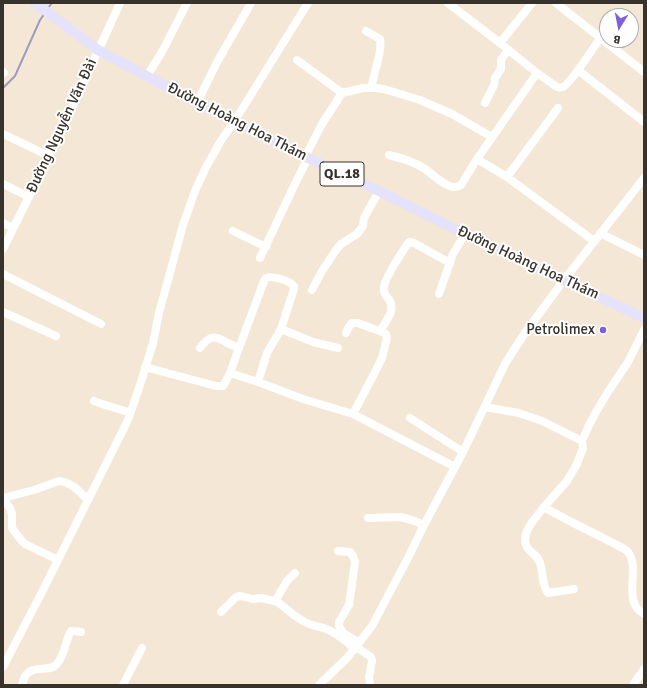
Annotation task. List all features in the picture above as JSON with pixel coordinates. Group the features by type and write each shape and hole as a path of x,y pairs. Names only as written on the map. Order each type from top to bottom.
{"main road":[{"name":"Đường Hoàng Hoa Thám","path":"42,8 98,50 196,103 465,234 644,318"}],"street":[{"name":"Đường Nguyễn Văn Đài","path":"3,249 49,156 120,3"},
{"path":"147,76 163,50 187,3"},
{"path":"196,103 250,3"},
{"path":"3,667 111,454 130,413 146,367 183,225 195,192 222,139 308,3"},
{"path":"448,3 537,73 560,88 566,86 599,39"},
{"path":"500,43 532,3"},
{"path":"556,3 599,37"},
{"path":"366,31 380,39 381,42 372,88"},
{"path":"613,48 644,72"},
{"path":"485,103 494,85 495,78 501,68 501,60 508,50"},
{"path":"297,60 342,94"},
{"path":"578,70 644,122"},
{"path":"389,155 407,160 423,167 447,185 457,187 461,185 477,159 537,73"},
{"path":"260,258 322,124 342,94 363,88 384,89 420,100 452,114 492,137"},
{"path":"506,177 558,108"},
{"path":"3,134 49,156"},
{"path":"477,159 506,177 594,242"},
{"path":"319,685 347,658 372,626 455,468 516,345 600,233 644,178"},
{"path":"3,184 29,197"},
{"path":"312,290 325,266 336,250 341,244 357,234 363,226 364,218 379,191"},
{"path":"3,223 13,228"},
{"path":"233,231 266,247"},
{"path":"600,233 644,255"},
{"path":"439,294 450,263 465,234"},
{"path":"380,331 392,308 391,301 385,294 384,285 408,242 412,242 450,263"},
{"path":"3,274 101,324"},
{"path":"146,367 223,386 226,383 230,373 264,281 266,278 272,277 291,283 294,286 281,329 269,349 258,382"},
{"path":"3,312 56,336"},
{"path":"346,333 352,323 358,323 386,334 387,338 382,358 353,414"},
{"path":"281,329 313,342 338,348"},
{"path":"574,589 548,593 545,588 540,561 537,556 527,547 526,532 544,507 567,481 577,464 583,448 582,441 596,412 628,362 644,330"},
{"path":"200,348 205,342 216,337 239,348"},
{"path":"230,373 304,399 353,414 455,468"},
{"path":"94,401 105,406 130,413"},
{"path":"485,406 519,412 542,421 582,441"},
{"path":"410,418 463,452"},
{"path":"58,560 25,544 21,540 12,528 12,514 3,499 63,482 73,486 88,500"},
{"path":"544,507 595,533 626,550 630,554 632,560 634,603 637,609 644,614"},
{"path":"368,518 400,518 412,520 424,525"},
{"path":"338,551 350,552 356,562 349,605 339,622 339,626 343,633 371,657 372,661 369,677 370,685"},
{"path":"275,601 287,581 295,573"},
{"path":"222,612 236,597 241,596 252,599 262,598 275,601 302,621 333,632 347,642 357,646"},
{"path":"22,685 26,676 34,669 57,665 68,635 74,630 81,632"},
{"path":"122,685 142,648"},
{"path":"633,685 644,669"}],"waterway":[{"path":"48,8 52,3"},
{"path":"3,88 15,76 40,20 45,13"}],"place":[{"name":"Petrolimex","path":"603,330"}]}
